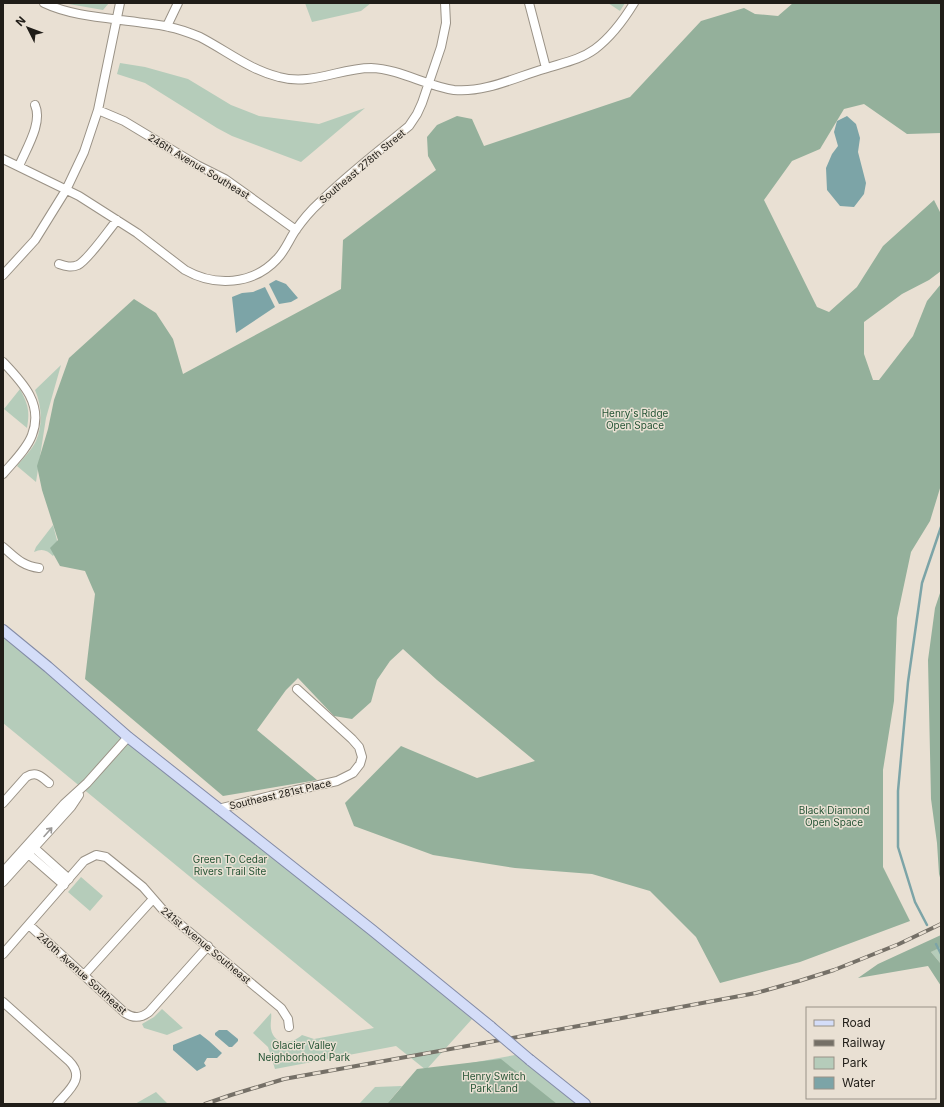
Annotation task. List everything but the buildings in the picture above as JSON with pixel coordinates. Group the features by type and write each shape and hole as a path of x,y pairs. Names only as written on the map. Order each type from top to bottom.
{"main road":[{"path":"3,630 128,737 372,930 585,1104"}],"street":[{"path":"44,3 70,12 168,26 200,37 251,67 267,74 282,78 303,80 354,69 387,69 454,90 492,86 546,68 571,62 594,50 616,30 634,3"},
{"path":"3,280 10,269 35,240 66,190 84,152 98,110 120,3"},
{"path":"168,26 178,3"},
{"name":"Southeast 278th Street","path":"116,220 137,233 185,270 206,280 218,282 242,280 266,268 277,259 312,209 330,192 409,126 417,114 429,83 444,34 446,23 445,3"},
{"path":"529,3 546,68"},
{"path":"19,166 36,126 38,116 35,105"},
{"name":"246th Avenue Southeast","path":"98,110 124,121 197,165 225,179 296,230"},
{"path":"3,159 79,196 116,220 84,261 78,265 72,266 59,264"},
{"path":"3,275 10,269"},
{"path":"3,362 21,380 28,390 34,407 35,420 33,434 3,474"},
{"path":"3,547 23,564 30,567 39,568"},
{"name":"Southeast 281st Place","path":"218,809 337,781 353,773 360,764 362,757 359,747 298,689"},
{"path":"3,872 71,807 87,782 128,737"},
{"path":"3,803 26,777 30,775 40,775 49,783"},
{"path":"3,954 66,882 28,848"},
{"path":"3,882 28,848"},
{"name":"241st Avenue Southeast","path":"66,882 84,861 96,855 106,857 139,883 163,910 281,1008 288,1019 289,1027"},
{"path":"84,975 153,899"},
{"name":"240th Avenue Southeast","path":"29,925 125,1013 138,1018 150,1012 208,946"},
{"path":"3,1002 71,1063 76,1070 76,1078 71,1088 57,1104"}],"green space":[{"path":"63,3 109,3 103,10"},
{"path":"305,3 371,3 361,11 312,22"},
{"path":"608,3 625,3 620,11"},
{"name":"Henry's Ridge Open Space","path":"793,3 941,3 941,133 907,134 864,104 844,109 820,149 792,161 764,200 817,307 829,312 857,287 883,246 934,200 941,214 941,271 929,280 902,294 864,322 864,354 873,380 879,380 913,336 927,301 941,284 941,485 930,521 911,552 897,618 894,701 883,770 883,867 910,921 800,962 720,983 696,937 650,891 592,874 515,868 433,855 354,826 345,803 401,746 477,778 535,761 437,680 403,649 390,661 377,680 371,702 352,719 334,716 298,678 286,690 257,730 317,780 223,796 85,679 95,594 85,571 60,566 50,548 58,540 42,490 37,466 48,429 54,400 69,358 134,299 156,313 173,339 183,374 341,289 343,240 436,170 428,156 427,137 437,125 457,116 472,119 484,146 630,97 701,21 744,8 755,14 778,16"},
{"path":"120,63 145,67 188,79 231,105 259,116 319,124 365,108 301,162 232,136 145,83 117,74"},
{"path":"61,365 46,418 36,482 17,466 30,451 40,429 41,416 35,390"},
{"path":"20,389 28,408 27,428 4,409"},
{"path":"53,525 59,548 53,556 44,550 34,552 36,547"},
{"path":"941,590 941,881 931,799 928,660 935,608"},
{"name":"Green To Cedar Rivers Trail Site","path":"3,634 472,1019 426,1070 396,1046 275,1069 268,1047 253,1033 271,1013 271,1029 273,1035 279,1041 284,1042 289,1042 302,1035 314,1039 374,1028 3,723"},
{"path":"81,877 103,896 90,911 68,892"},
{"path":"941,935 941,947 931,952 941,964 941,986 928,966 858,978 878,964"},
{"path":"941,943 941,964 931,952 938,948"},
{"path":"162,1009 183,1028 167,1035 144,1028 142,1024 154,1017"},
{"name":"Henry Switch Park Land","path":"515,1055 576,1104 467,1104 426,1071"},
{"name":"Henry Switch Park Land","path":"501,1059 557,1104 387,1104 417,1069"},
{"path":"402,1086 387,1104 359,1104 375,1087"},
{"path":"156,1092 168,1104 135,1104"}],"water":[{"path":"847,116 856,124 860,138 858,152 866,183 864,194 854,207 840,206 827,190 826,168 832,154 838,146 834,132 837,121"},
{"path":"276,280 286,284 298,298 291,302 279,304 269,284"},
{"path":"265,287 275,307 236,333 232,297 242,293 253,292"},
{"path":"219,1030 227,1030 238,1039 238,1041 232,1047 229,1047 215,1035 215,1033"},
{"path":"200,1034 222,1053 217,1058 207,1058 204,1063 206,1066 197,1071 173,1050 173,1045"}],"waterway":[{"path":"927,925 915,902 898,847 898,791 908,682 922,583 941,527"},
{"path":"936,944 941,954"}],"railway":[{"path":"205,1104 284,1079 756,993 834,970 899,944 941,924"}],"park label":[{"name":"Black Diamond Open Space","path":"834,816"},
{"name":"Glacier Valley Neighborhood Park","path":"304,1050"}]}
